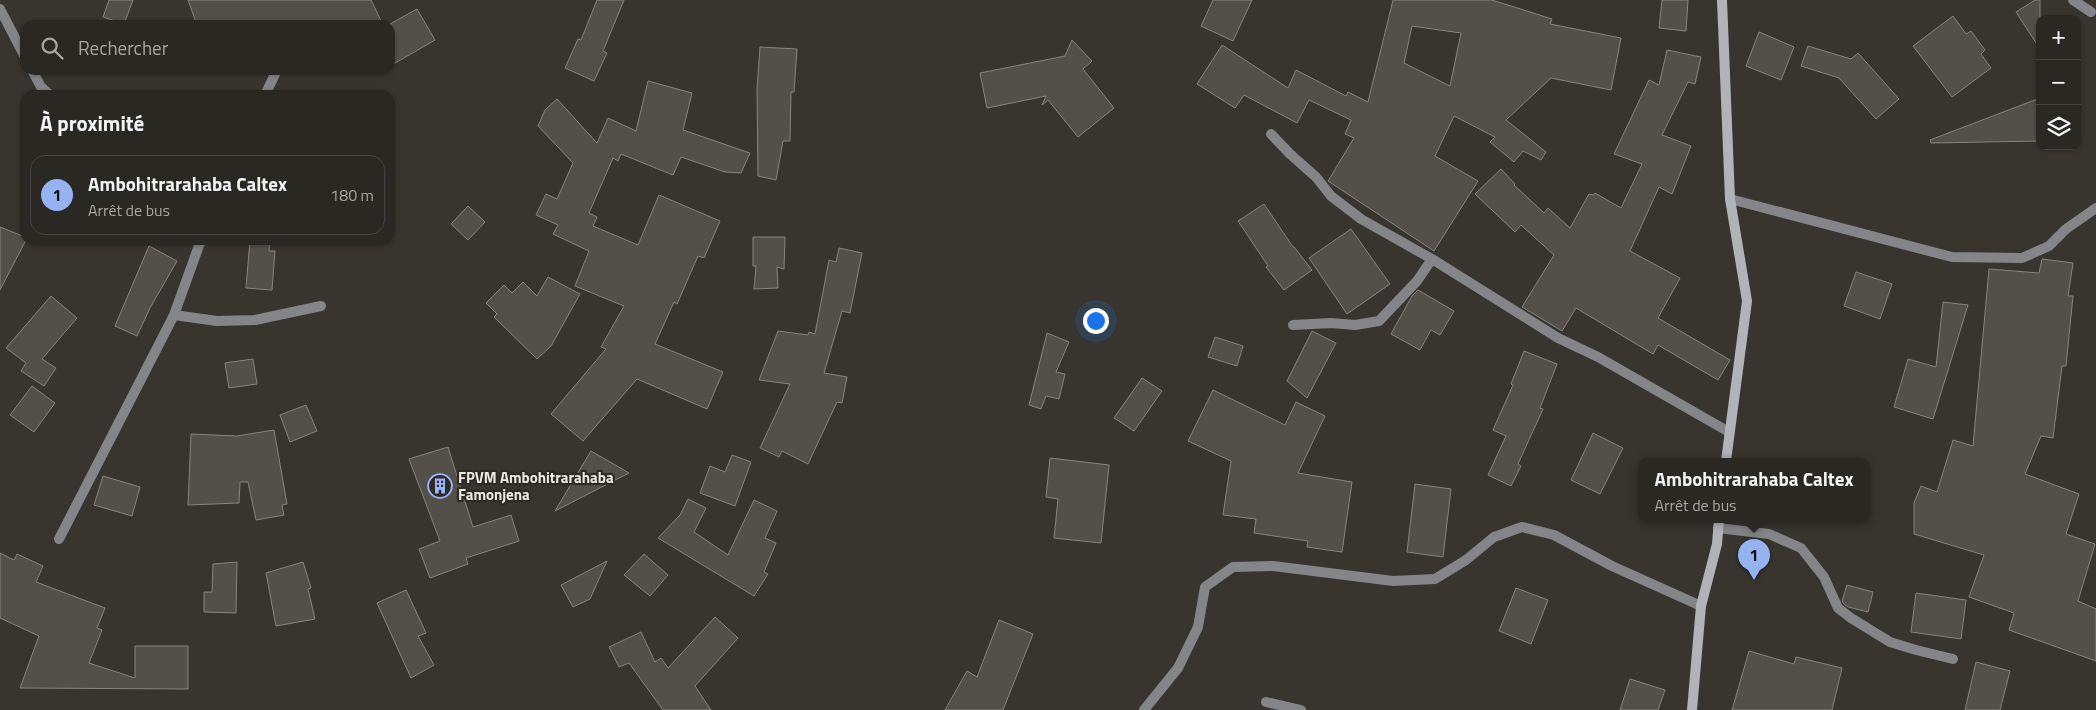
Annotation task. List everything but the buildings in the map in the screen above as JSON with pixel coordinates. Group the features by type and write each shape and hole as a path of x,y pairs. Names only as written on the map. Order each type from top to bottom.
{"street":[{"path":"1722,0 1730,199 1746,301 1726,458"},
{"path":"2073,0 2091,12"},
{"path":"0,9 20,47"},
{"path":"35,75 44,90"},
{"path":"267,90 275,75"},
{"path":"1271,134 1316,177 1331,196 1361,219 1432,259 1558,338 1598,357 1729,432"},
{"path":"1730,199 1952,257 2022,258 2049,246 2066,229 2096,208"},
{"path":"59,540 174,315 199,245"},
{"path":"1293,325 1331,323 1355,326 1379,321 1417,281 1432,259"},
{"path":"174,315 217,321 255,320 321,306"},
{"path":"1692,710 1701,606 1717,544 1718,523 1769,534 1801,548 1824,577 1838,608 1850,618 1890,642 1952,659"},
{"path":"1144,710 1178,668 1198,627 1205,587 1233,567 1273,566 1338,576 1393,581 1435,579 1466,560 1494,537 1522,527 1554,535 1612,566 1701,606"},
{"path":"1266,702 1301,710"}],"place":[{"name":"FPVM Ambohitrarahaba Famonjena","path":"440,486"},
{"name":"Ambohitrarahaba Caltex","path":"1754,580"}]}
